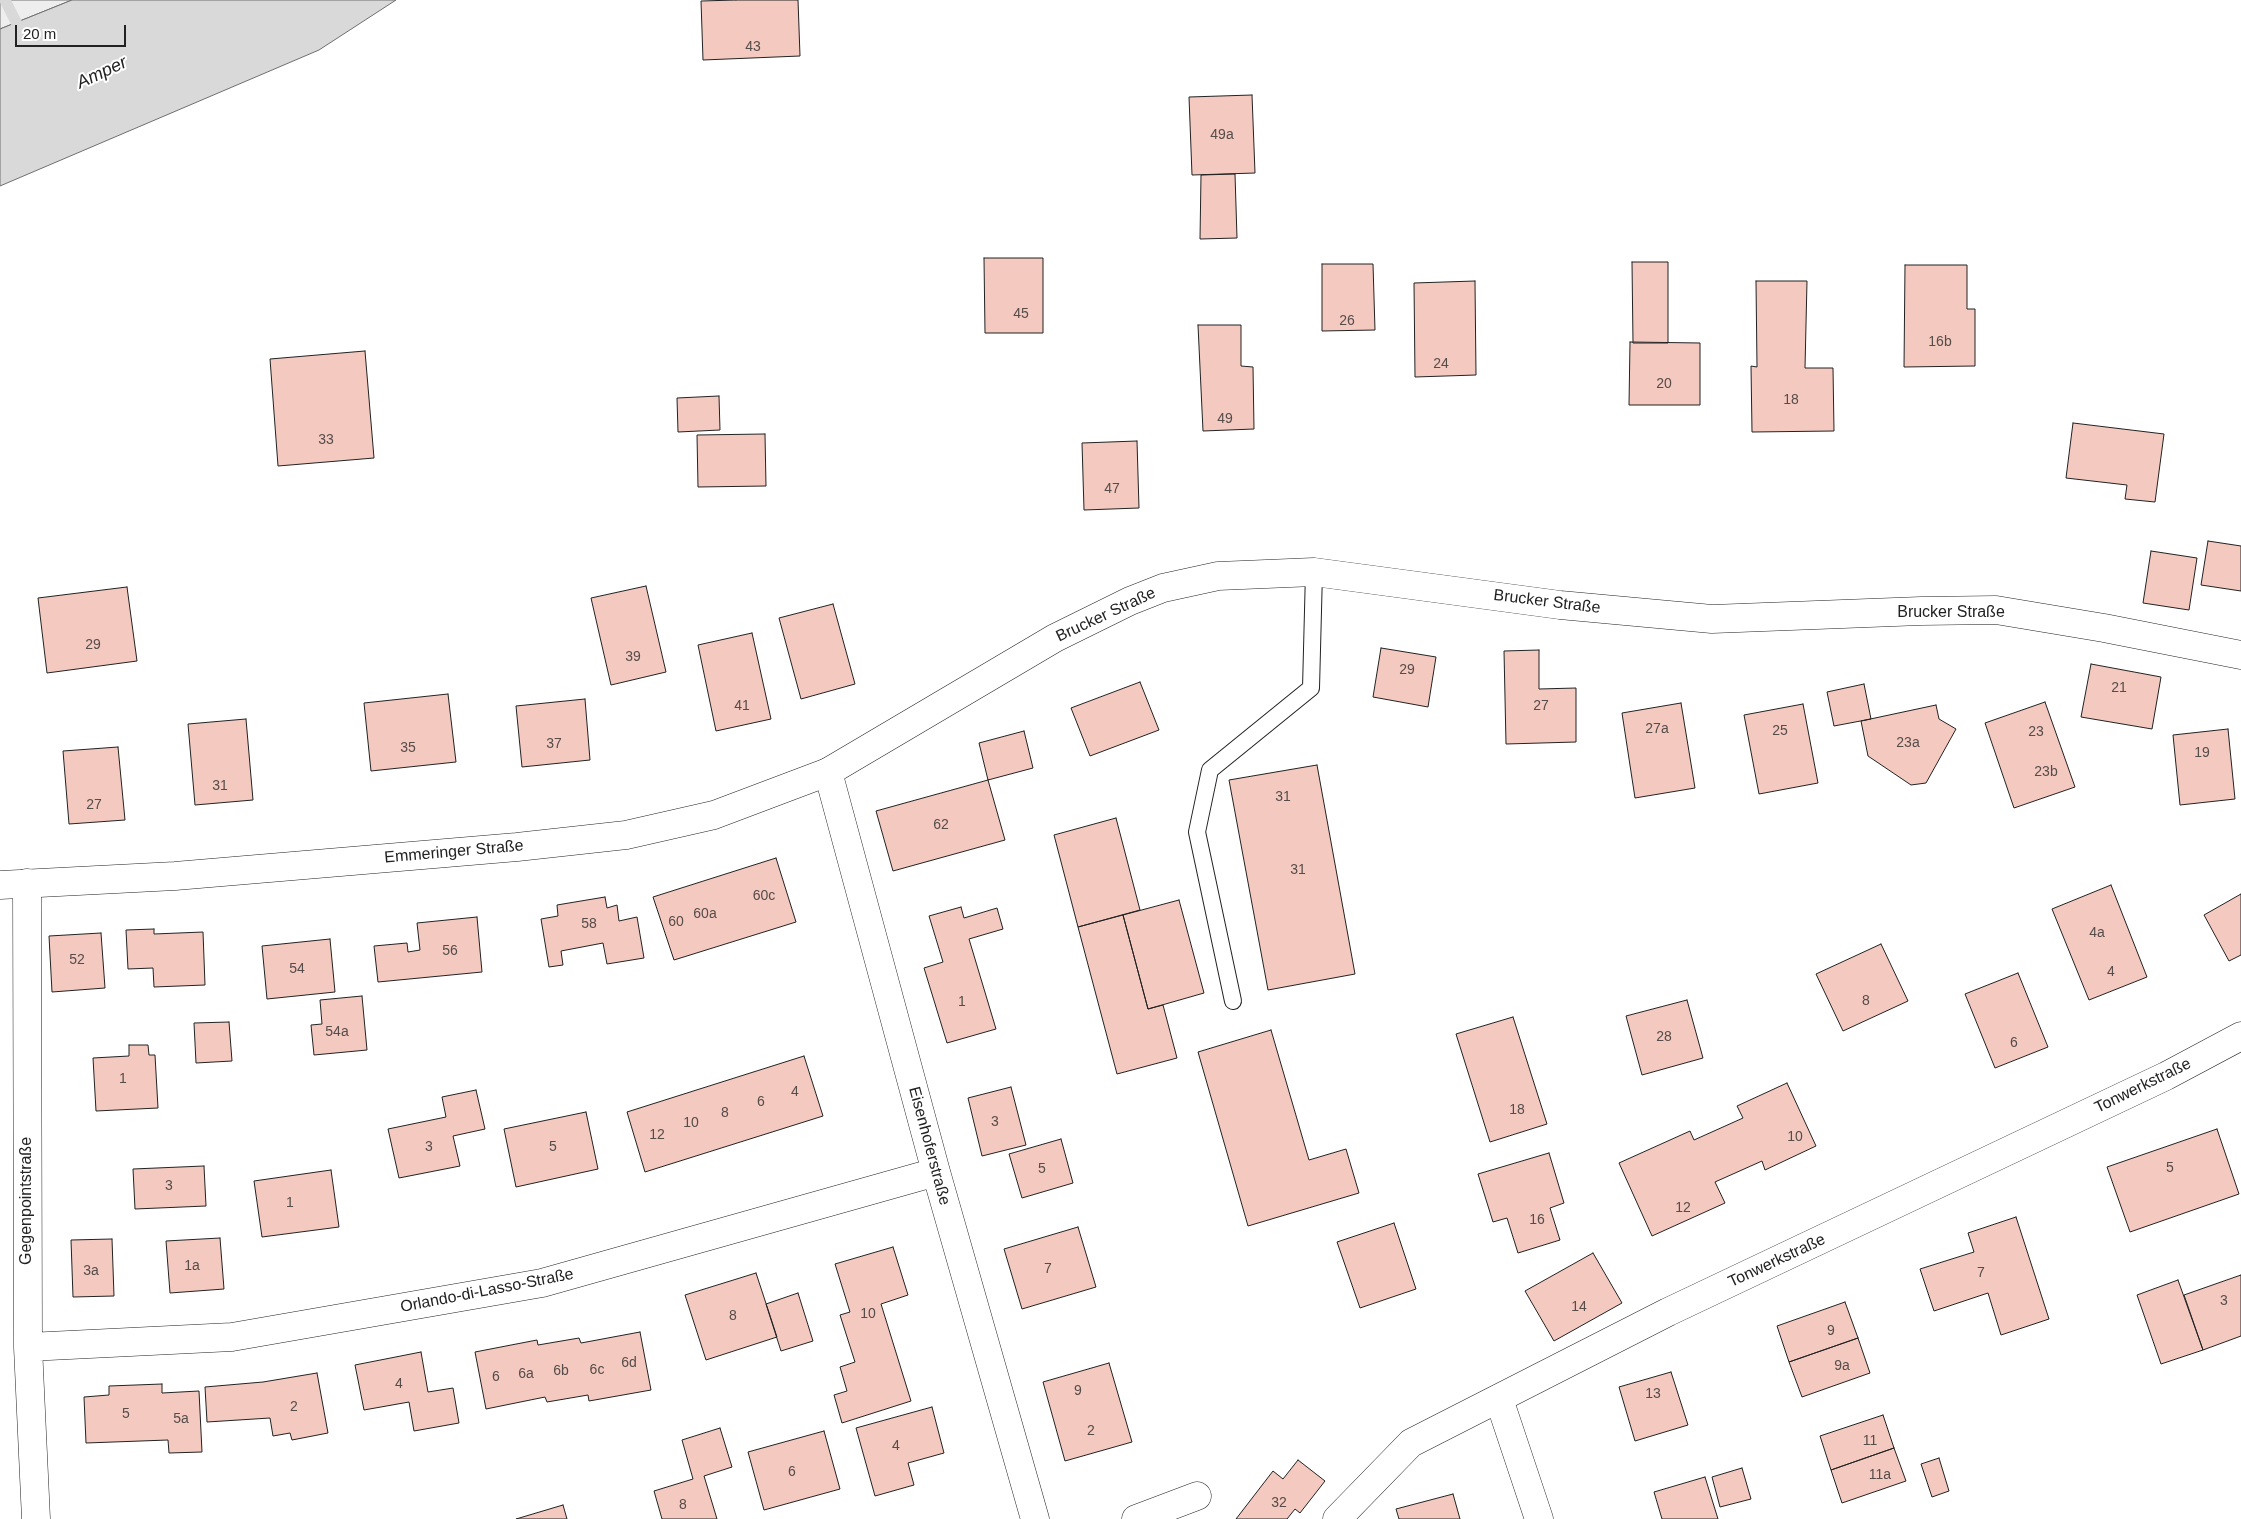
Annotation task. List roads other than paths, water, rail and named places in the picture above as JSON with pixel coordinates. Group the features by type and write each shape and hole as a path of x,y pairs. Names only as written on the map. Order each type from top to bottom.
{"street":[{"name":"Brucker Straße","path":"889,736 1055,638 1130,601 1164,588 1218,576 1314,572 1560,605 1712,619 1996,610 2104,628 2241,655"},
{"name":"Emmeringer Straße","path":"0,884 175,876 318,865 626,835 714,815 828,772 889,736"},
{"name":"Eisenhoferstraße","path":"828,772 936,1172 1035,1519"},
{"name":"Gegenpointstraße","path":"27,883 28,1347 36,1519"},
{"name":"Tonwerkstraße","path":"1337,1519 1411,1443 1668,1312 2166,1076 2241,1036"},
{"name":"Orlando-di-Lasso-Straße","path":"28,1347 232,1337 542,1283 936,1172"},
{"path":"1499,1399 1539,1519"},
{"path":"1136,1519 1198,1496"}],"lane":[{"path":"1233,1001 1197,832 1210,770 1311,688 1314,572"}],"water":[{"path":"72,0 396,0 319,50 0,186 0,29"}],"waterway":[{"name":"Amper","path":"5,0 22,34"}]}
